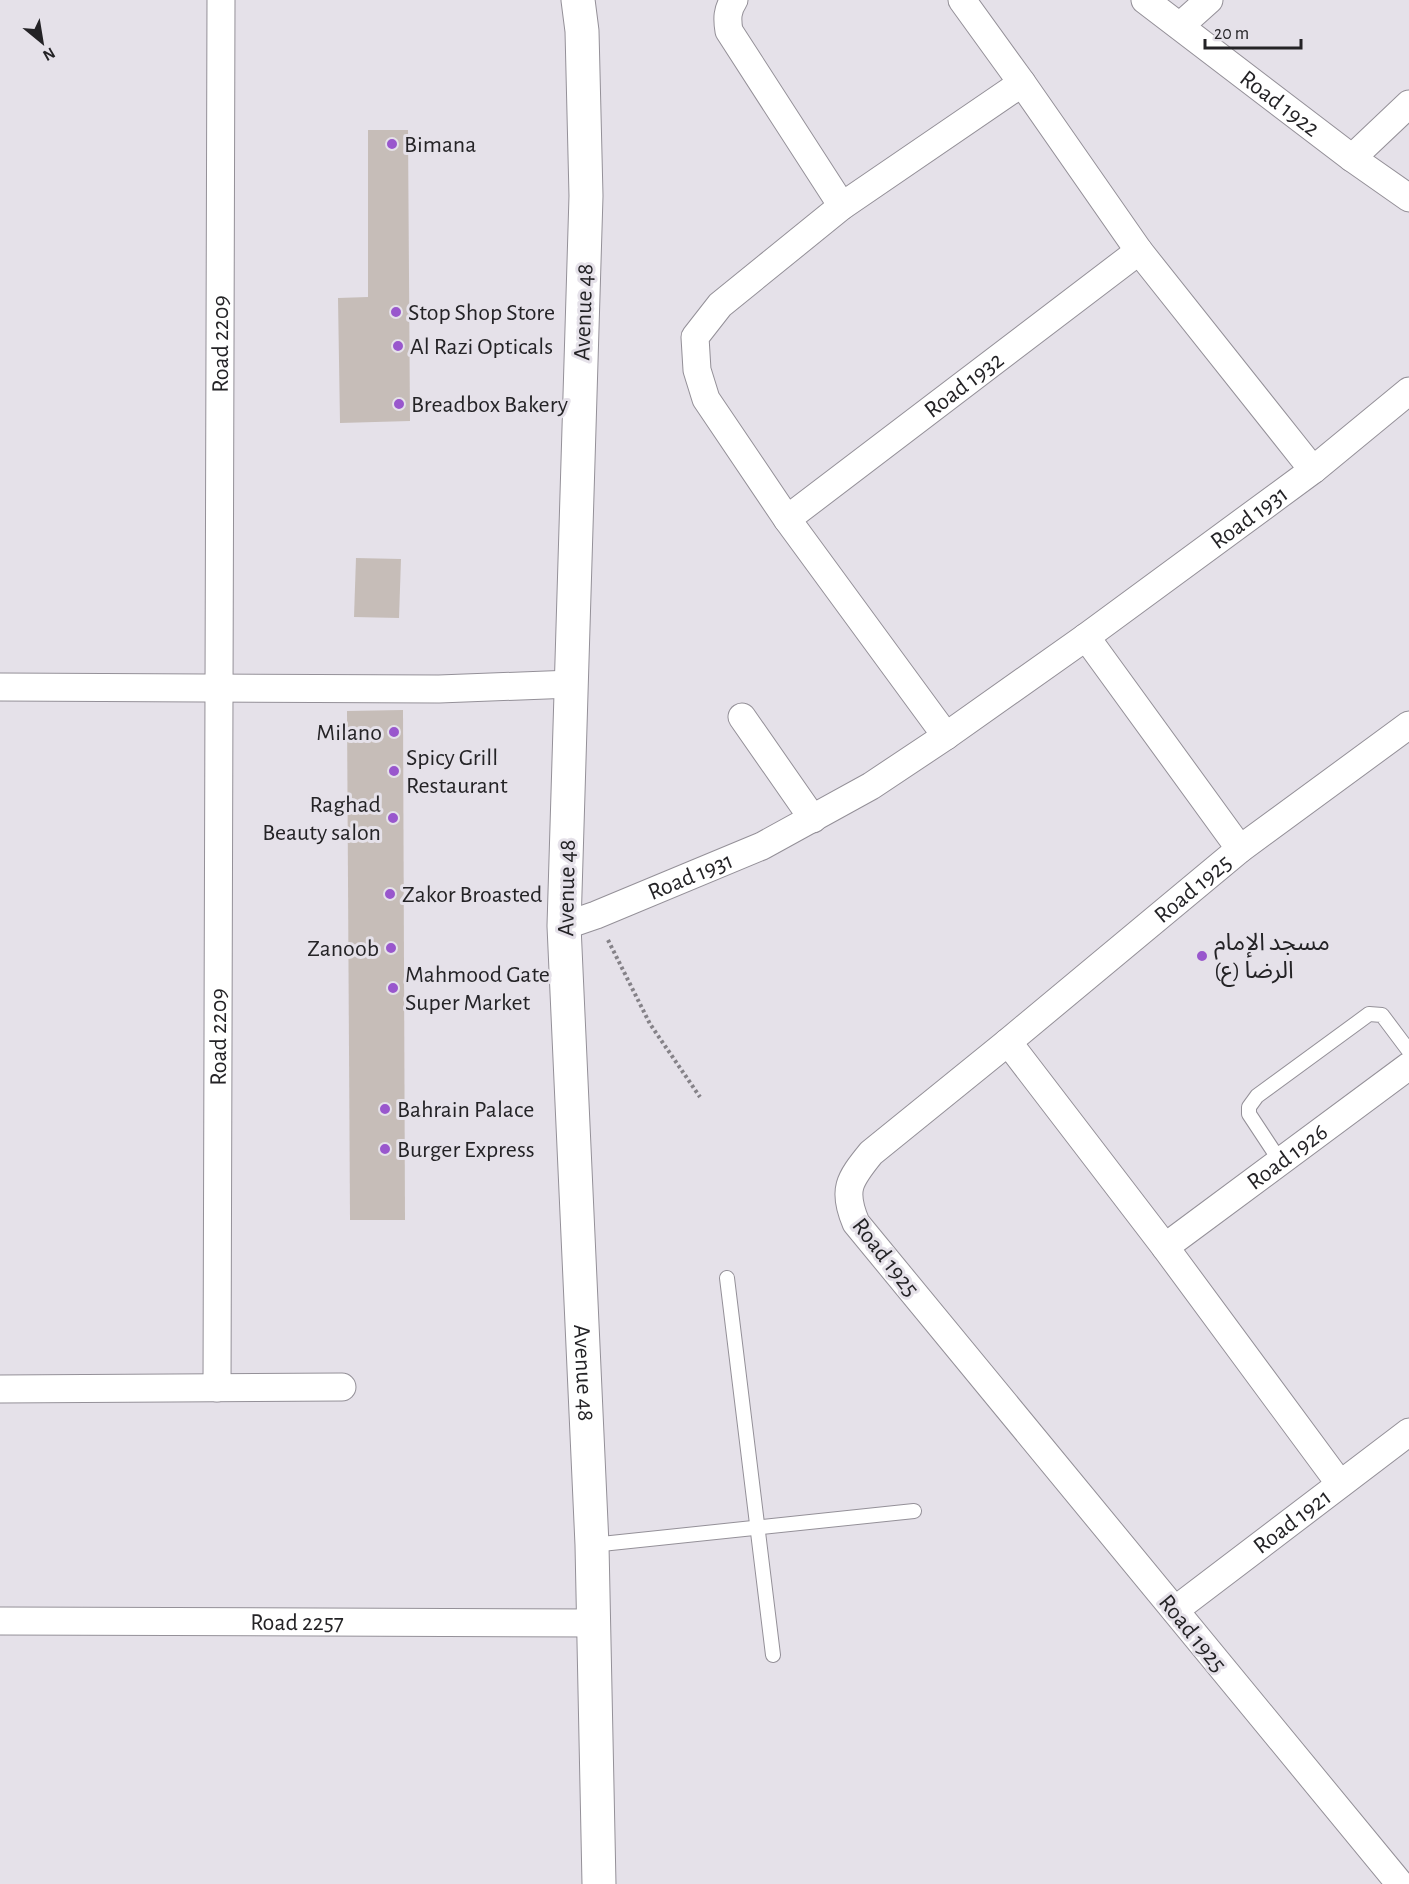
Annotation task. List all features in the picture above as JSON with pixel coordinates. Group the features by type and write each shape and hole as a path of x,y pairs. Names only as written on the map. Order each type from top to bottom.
{"street":[{"name":"Road 2209","path":"217,1388 221,0"},
{"name":"Avenue 48","path":"578,0 582,31 586,196 564,926 595,1623 599,1884"},
{"path":"734,0 729,6 727,19 729,31 842,206"},
{"path":"962,0 1139,251 1313,470"},
{"name":"Road 1922","path":"1145,0 1352,158 1409,198"},
{"path":"1180,26 1209,0"},
{"path":"946,736 787,519 706,399 697,370 695,337 720,305 842,206 1022,83"},
{"path":"1352,158 1409,105"},
{"name":"Road 1932","path":"787,519 1139,251"},
{"name":"Road 1931","path":"564,926 762,846 871,786 1086,637 1313,470 1409,391"},
{"path":"1086,637 1240,849"},
{"path":"0,687 439,688 572,684"},
{"path":"742,717 813,819"},
{"name":"Road 1925","path":"1400,1884 856,1223 849,1206 849,1187 857,1171 871,1153 1240,849 1409,725"},
{"path":"1008,1042 1165,1247 1340,1484"},
{"name":"Road 1926","path":"1165,1247 1409,1066"},
{"path":"0,1389 342,1387"},
{"name":"Road 1921","path":"1174,1610 1409,1432"},
{"name":"Road 2257","path":"0,1621 595,1623"}],"lane":[{"path":"1281,1161 1249,1114 1252,1100 1369,1014 1382,1015 1409,1051"},
{"path":"727,1278 773,1655"},
{"path":"592,1545 914,1511"}],"path":[{"path":"596,915 650,1024 700,1097"}],"building":[{"path":"368,130 408,130 410,421 340,423 338,298 368,297"},
{"path":"356,558 401,559 399,618 354,617"},
{"path":"403,710 405,1220 350,1220 347,711"}],"place":[{"name":"Bimana","path":"392,144"},
{"name":"Stop Shop Store","path":"396,312"},
{"name":"Al Razi Opticals","path":"398,346"},
{"name":"Breadbox Bakery","path":"399,404"},
{"name":"Milano","path":"394,732"},
{"name":"Spicy Grill Restaurant","path":"394,771"},
{"name":"Raghad Beauty salon","path":"393,818"},
{"name":"Zakor Broasted","path":"390,894"},
{"name":"Zanoob","path":"391,948"},
{"name":"مسجد الإمام الرضا (ع)","path":"1202,956"},
{"name":"Mahmood Gate Super Market","path":"393,988"},
{"name":"Bahrain Palace","path":"385,1109"},
{"name":"Burger Express","path":"385,1149"}]}
